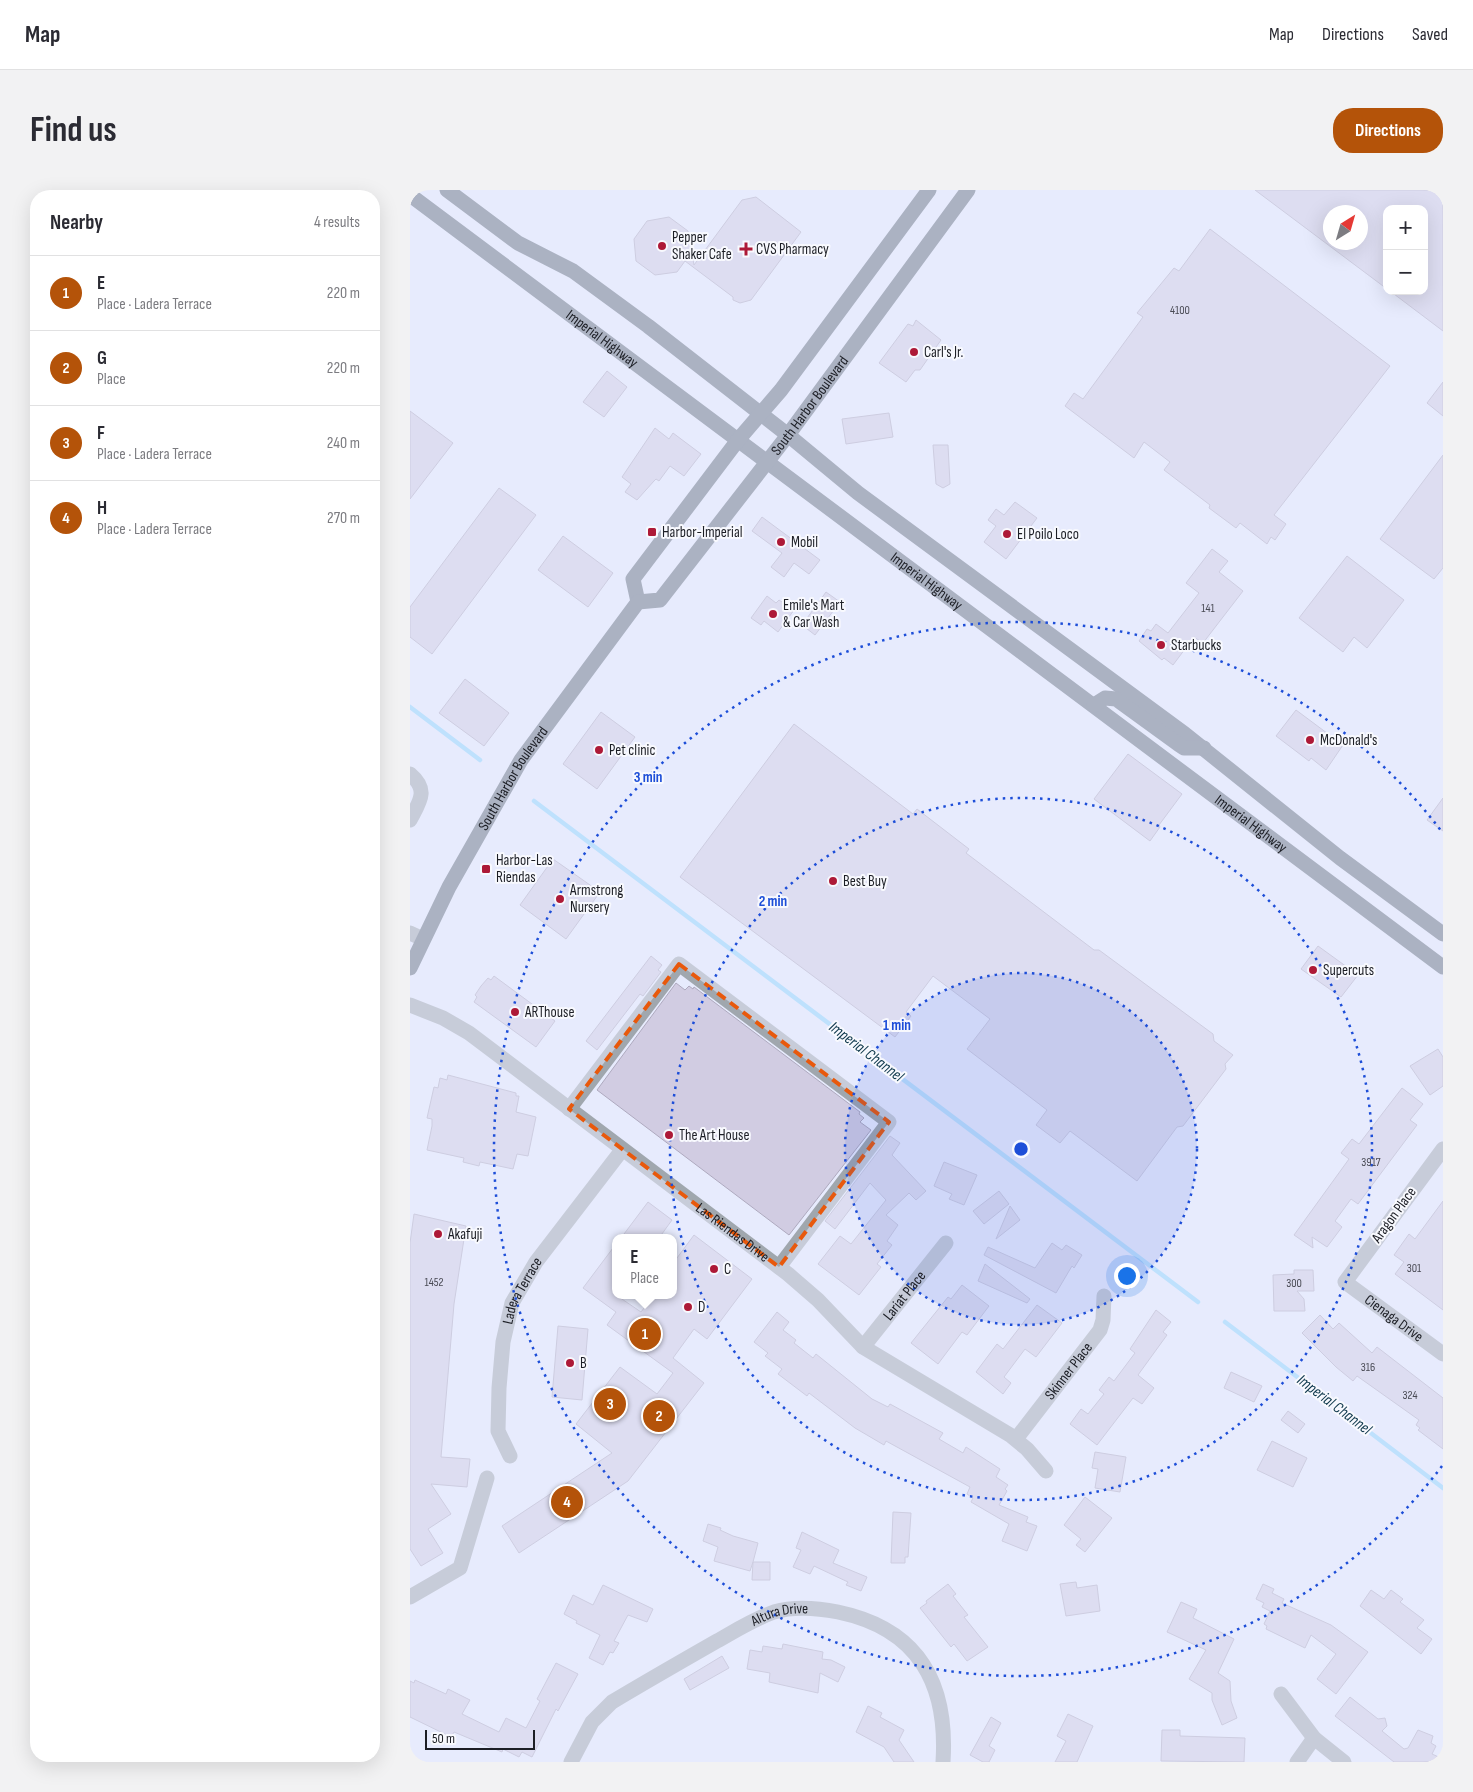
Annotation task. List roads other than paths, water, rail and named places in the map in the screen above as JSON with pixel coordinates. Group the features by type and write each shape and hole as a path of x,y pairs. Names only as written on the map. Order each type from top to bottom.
{"main road":[{"name":"Imperial Highway","path":"447,190 518,243 573,271 648,326 788,435 858,493 1204,748 1340,858 1443,934"},
{"name":"South Harbor Boulevard","path":"638,602 633,579 738,440 760,415 929,190"},
{"name":"South Harbor Boulevard","path":"410,968 416,936 521,760 638,602 660,600 788,435 968,190"},
{"name":"Imperial Highway","path":"410,195 1443,967"},
{"path":"1094,705 1105,698 1116,699 1184,748 1204,748"}],"street":[{"path":"410,774 419,782 422,792 410,820"},
{"path":"569,1109 680,964 889,1122 779,1267"},
{"name":"Las Riendas Drive","path":"410,1005 443,1018 469,1033 779,1267 818,1300 864,1347 1016,1439 1046,1472"},
{"name":"Aragon Place","path":"1345,1282 1443,1148"},
{"name":"Ladera Terrace","path":"510,1456 498,1431 498,1388 503,1342 512,1303 536,1262 622,1150"},
{"name":"Lariat Place","path":"864,1347 946,1242"},
{"name":"Cienaga Drive","path":"1345,1282 1443,1354"},
{"name":"Skinner Place","path":"1016,1439 1100,1330 1103,1320 1104,1296"},
{"path":"410,1597 460,1568 488,1478"},
{"name":"Altura Drive","path":"571,1762 592,1722 612,1702 763,1616 801,1608 838,1612 869,1622 890,1633 911,1650 926,1670 939,1699 944,1730 943,1762"},
{"path":"1281,1694 1314,1738 1344,1762"},
{"path":"1297,1762 1314,1738"}],"waterway":[{"name":"Imperial Channel","path":"410,707 480,760"},
{"name":"Imperial Channel","path":"534,801 1198,1302"},
{"name":"Imperial Channel","path":"1225,1322 1443,1488"}],"place":[{"name":"Pepper Shaker Cafe","path":"662,246"},
{"name":"CVS Pharmacy","path":"746,249"},
{"name":"Carl's Jr.","path":"914,352"},
{"name":"Harbor-Imperial","path":"652,532"},
{"name":"El Poilo Loco","path":"1007,534"},
{"name":"Mobil","path":"781,542"},
{"name":"Emile's Mart & Car Wash","path":"773,614"},
{"name":"Starbucks","path":"1161,645"},
{"name":"McDonald's","path":"1310,740"},
{"name":"Pet clinic","path":"599,750"},
{"name":"Harbor-Las Riendas","path":"486,869"},
{"name":"Best Buy","path":"833,881"},
{"name":"Armstrong Nursery","path":"560,899"},
{"name":"Supercuts","path":"1313,970"},
{"name":"ARThouse","path":"515,1012"},
{"name":"The Art House","path":"669,1135"},
{"name":"Akafuji","path":"438,1234"},
{"name":"C","path":"714,1269"},
{"name":"D","path":"688,1307"},
{"name":"E","path":"645,1334"},
{"name":"B","path":"570,1363"},
{"name":"F","path":"610,1404"},
{"name":"G","path":"659,1416"},
{"name":"H","path":"567,1502"}]}
